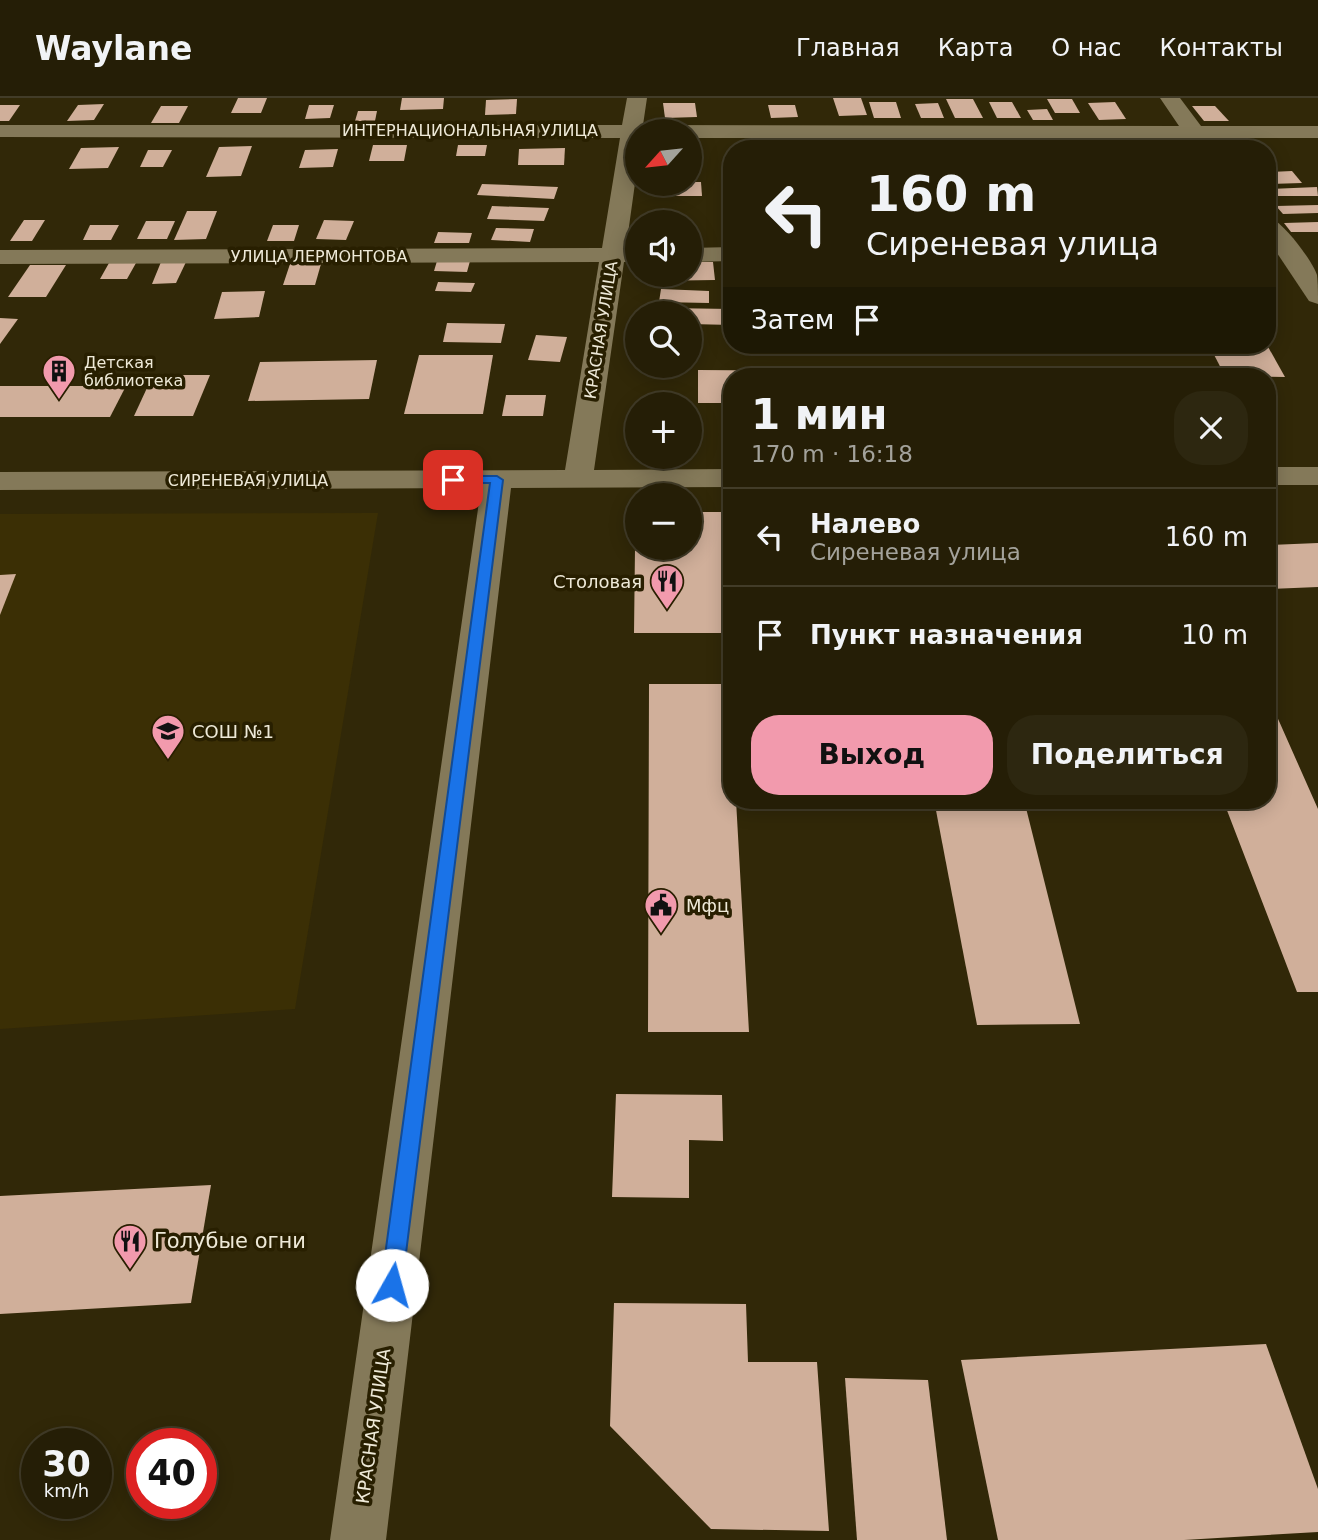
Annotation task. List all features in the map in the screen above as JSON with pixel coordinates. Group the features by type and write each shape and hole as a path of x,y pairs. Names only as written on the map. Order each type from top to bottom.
{"street":[{"name":"КРАСНАЯ УЛИЦА","path":"633,119 637,98"},
{"path":"1171,98 1199,140"},
{"name":"ИНТЕРНАЦИОНАЛЬНАЯ УЛИЦА","path":"0,131 625,130"},
{"name":"ИНТЕРНАЦИОНАЛЬНАЯ УЛИЦА","path":"702,131 1148,140"},
{"name":"ИНТЕРНАЦИОНАЛЬНАЯ УЛИЦА","path":"1213,140 1318,132"},
{"path":"1276,234 1318,296"},
{"path":"1288,248 1318,248"},
{"path":"702,255 723,254"},
{"name":"КРАСНАЯ УЛИЦА","path":"578,479 625,255"},
{"name":"УЛИЦА ЛЕРМОНТОВА","path":"0,257 625,255"},
{"path":"1276,476 1318,476"},
{"path":"578,479 723,478"},
{"name":"СИРЕНЕВАЯ УЛИЦА","path":"0,481 578,479"},
{"name":"КРАСНАЯ УЛИЦА","path":"358,1540 497,480"}],"shaded area":[{"name":"СОШ №1","path":"378,513 295,1009 0,1029 0,514"}],"building":[{"path":"238,98 267,98 261,113 231,113"},
{"path":"402,98 444,98 443,109 400,110"},
{"path":"833,98 861,98 867,115 839,116"},
{"path":"517,99 516,114 485,115 486,100"},
{"path":"946,99 973,99 983,118 955,118"},
{"path":"1047,99 1072,99 1080,113 1055,113"},
{"path":"869,102 896,102 901,118 874,118"},
{"path":"989,102 1012,102 1021,118 997,118"},
{"path":"1115,102 1126,119 1099,120 1088,103"},
{"path":"663,103 695,103 697,117 665,118"},
{"path":"938,103 944,118 921,118 915,104"},
{"path":"104,104 94,120 67,121 78,105"},
{"path":"0,105 20,105 9,121 0,121"},
{"path":"309,105 334,105 330,118 305,119"},
{"path":"768,105 795,105 798,117 771,118"},
{"path":"161,106 188,106 179,123 151,123"},
{"path":"1192,106 1215,106 1229,121 1204,121"},
{"path":"1047,109 1053,120 1033,120 1027,110"},
{"path":"358,111 377,111 375,121 355,121"},
{"path":"373,145 407,145 404,161 369,161"},
{"path":"458,145 487,145 485,156 456,156"},
{"path":"252,146 241,176 206,177 219,147"},
{"path":"119,147 108,168 69,169 81,148"},
{"path":"565,148 564,165 518,165 519,149"},
{"path":"338,149 333,167 299,168 305,150"},
{"path":"148,150 172,150 163,167 140,167"},
{"path":"1292,171 1302,183 1276,184 1276,172"},
{"path":"482,184 558,187 554,199 477,195"},
{"path":"1317,187 1318,196 1276,196 1276,189"},
{"path":"1318,205 1318,213 1283,214 1276,206"},
{"path":"492,206 549,208 544,221 487,219"},
{"path":"187,211 217,211 206,239 174,240"},
{"path":"24,220 45,220 32,241 10,241"},
{"path":"324,220 354,221 346,240 316,239"},
{"path":"146,221 175,221 167,239 137,239"},
{"path":"1318,222 1318,232 1291,232 1284,223"},
{"path":"90,225 119,225 111,240 83,240"},
{"path":"273,225 299,225 294,241 267,241"},
{"path":"496,228 534,229 530,242 491,240"},
{"path":"438,232 472,233 469,243 434,243"},
{"path":"437,261 470,261 467,272 434,271"},
{"path":"161,262 186,262 176,283 152,284"},
{"path":"702,262 713,262 715,280 702,280"},
{"path":"109,263 136,263 127,279 100,279"},
{"path":"290,264 321,264 315,285 283,285"},
{"path":"30,265 66,265 46,297 8,297"},
{"path":"438,282 475,283 471,292 435,291"},
{"path":"661,289 709,291 709,303 659,301"},
{"path":"265,291 259,317 214,319 222,292"},
{"path":"702,309 723,309 723,325 702,324"},
{"path":"0,318 18,319 0,344"},
{"path":"447,323 505,324 501,343 443,342"},
{"path":"536,335 567,337 560,362 528,360"},
{"path":"1214,354 1272,354 1285,377 1276,377 1276,368 1221,368"},
{"path":"419,355 493,355 483,414 404,414"},
{"path":"377,360 369,399 248,401 260,362"},
{"path":"702,370 723,370 723,403 702,403 702,392 698,392 698,378 702,378"},
{"path":"153,375 210,375 193,416 134,416"},
{"name":"Детская библиотека","path":"0,386 126,386 110,417 0,417"},
{"path":"506,395 546,395 543,416 502,416"},
{"path":"702,512 723,512 723,633 634,633 635,560 702,560"},
{"path":"1318,543 1318,587 1276,589 1276,545"},
{"path":"16,574 0,615 0,575"},
{"path":"649,684 723,684 723,809 737,809 749,1032 648,1032"},
{"path":"1276,714 1318,809 1318,992 1297,992 1226,809 1276,809"},
{"path":"936,809 1026,809 1080,1024 977,1025"},
{"path":"616,1094 722,1095 723,1141 689,1140 689,1198 612,1197"},
{"path":"211,1185 191,1303 0,1314 0,1196"},
{"path":"614,1303 746,1304 748,1362 817,1362 829,1531 711,1529 610,1426"},
{"path":"1266,1344 1318,1489 1318,1532 1184,1540 998,1540 961,1360"},
{"path":"845,1378 928,1380 947,1540 857,1540"}],"place":[{"name":"Детская библиотека","path":"59,401"},
{"name":"Столовая","path":"667,611"},
{"name":"СОШ №1","path":"168,761"},
{"name":"Мфц","path":"661,935"},
{"name":"Голубые огни","path":"130,1271"}],"route":[{"path":"392,1285 497,480 453,480"}]}
